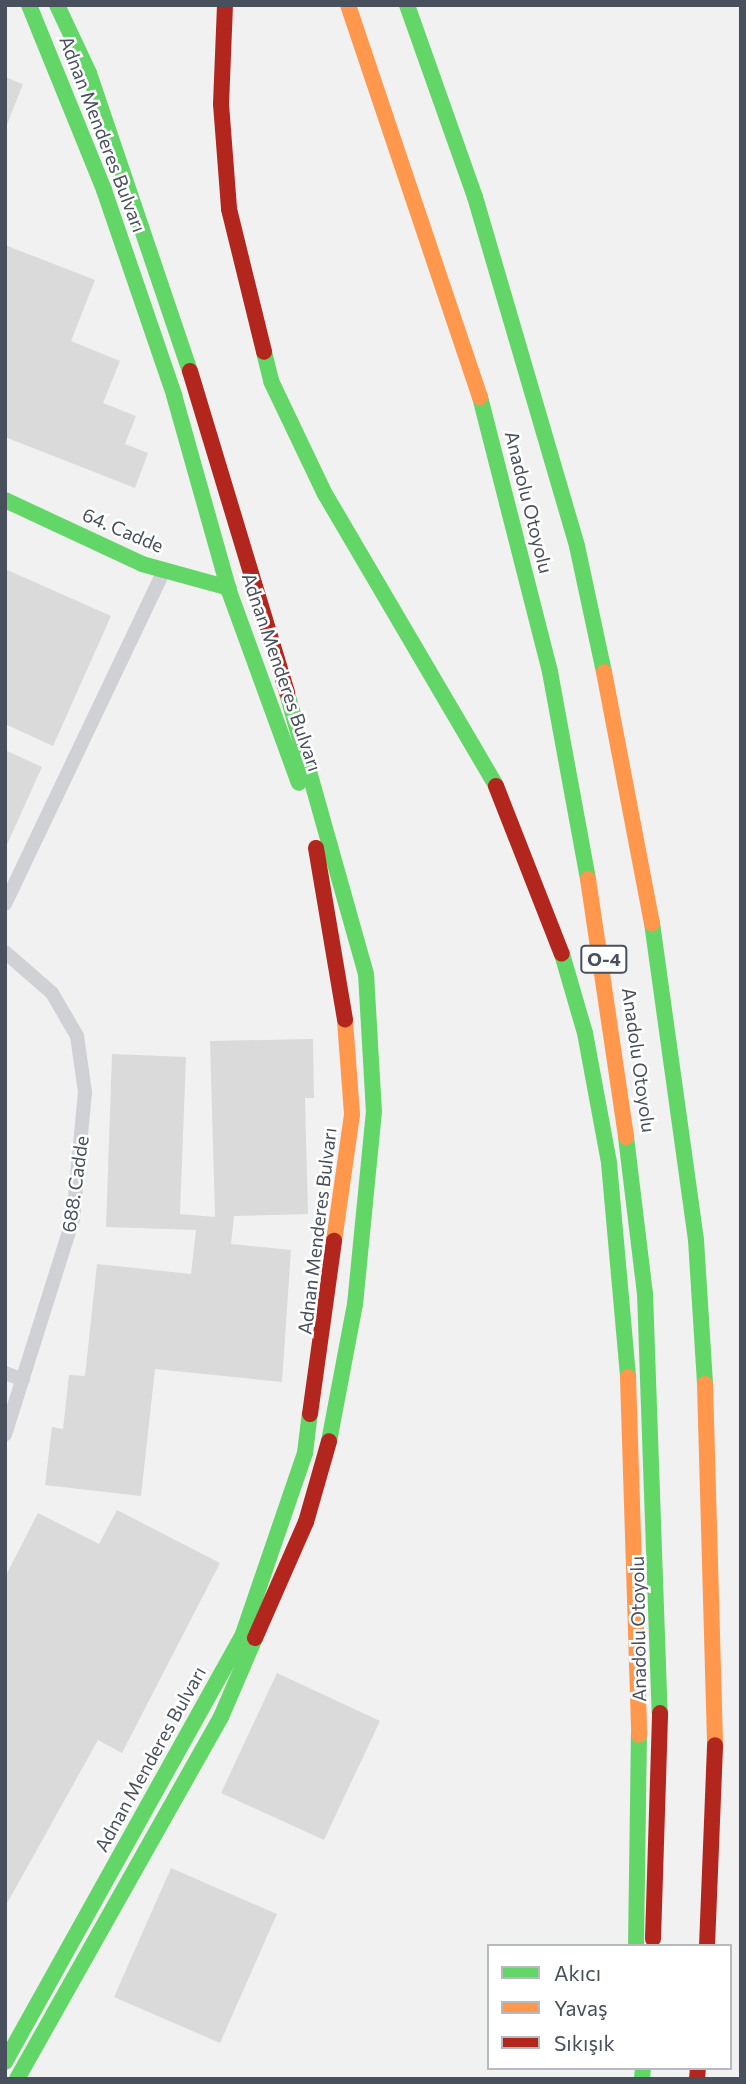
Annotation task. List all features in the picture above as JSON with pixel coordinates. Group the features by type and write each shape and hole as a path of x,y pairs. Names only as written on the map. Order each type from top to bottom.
{"main road":[{"name":"Adnan Menderes Bulvarı","path":"5,2062 243,1634 284,1527 321,1363 352,1114 345,1019 307,805 229,587 174,395 113,216 29,5"},
{"path":"17,2079 221,1717 306,1522 332,1425 355,1304 374,1111 366,974 236,509 89,73 57,5"},
{"path":"225,5 220,104 229,209 260,342 300,449 494,780 560,947 585,1033 619,1255 636,1514 636,1944"},
{"name":"Anadolu Otoyolu","path":"348,5 470,357 550,672 608,988 645,1293 657,1507 661,1675 652,1944"},
{"name":"Anadolu Otoyolu","path":"407,5 427,56 577,546 629,785 664,992 696,1240 710,1475 716,1720 707,1944"},
{"path":"421,5 427,56"},
{"name":"64. Cadde","path":"5,500 164,570 229,587"}],"street":[{"path":"5,904 164,570"},
{"name":"688. Cadde","path":"5,952 52,993 77,1036 85,1092 73,1219 5,1435"},
{"path":"5,1373 23,1380"}],"building":[{"path":"5,77 23,84 6,127 5,126"},
{"path":"5,245 95,280 71,341 120,361 103,403 136,416 125,444 148,453 135,488 5,437"},
{"path":"5,569 111,616 53,746 5,724"},
{"path":"5,750 42,767 5,849"},
{"path":"313,1039 314,1098 305,1098 308,1214 234,1216 231,1244 291,1250 282,1382 155,1369 141,1496 45,1485 52,1427 63,1429 69,1375 85,1376 97,1264 191,1274 196,1230 106,1227 112,1054 186,1057 180,1214 215,1217 210,1041"},
{"path":"117,1510 220,1563 122,1753 98,1740 5,1907 5,1577 38,1513 99,1544"},
{"path":"277,1673 380,1721 324,1840 221,1793"},
{"path":"171,1868 277,1914 220,2043 114,1997"}],"traffic: fast":[{"path":"29,5 104,190 174,395 229,591 299,783"},
{"path":"57,5 89,73 190,371"},
{"path":"407,5 475,197 577,546 604,672"},
{"path":"264,352 271,381 325,494 496,786"},
{"path":"480,397 550,672 588,879"},
{"path":"5,500 142,564 229,588"},
{"path":"287,693 366,974 374,1111 355,1304 329,1441"},
{"path":"652,923 696,1240 705,1384"},
{"path":"562,954 585,1033 609,1163 628,1377"},
{"path":"626,1137 645,1293 660,1713"},
{"path":"5,2062 243,1634 305,1453 310,1414"},
{"path":"17,2079 221,1717 255,1638"},
{"path":"636,1944 639,1735"},
{"path":"642,2079 643,2070"}],"traffic: slow":[{"path":"348,5 480,397"},
{"path":"604,672 652,923"},
{"path":"588,879 626,1137"},
{"path":"334,1241 352,1114 345,1020"},
{"path":"628,1377 639,1735"},
{"path":"705,1384 715,1745"}],"traffic: jam":[{"path":"225,5 221,104 229,209 264,352"},
{"path":"190,371 287,693"},
{"path":"496,786 562,954"},
{"path":"316,848 345,1020"},
{"path":"310,1414 334,1241"},
{"path":"255,1638 306,1522 329,1441"},
{"path":"653,1939 660,1713"},
{"path":"707,1944 715,1745"},
{"path":"697,2079 698,2070"}]}
